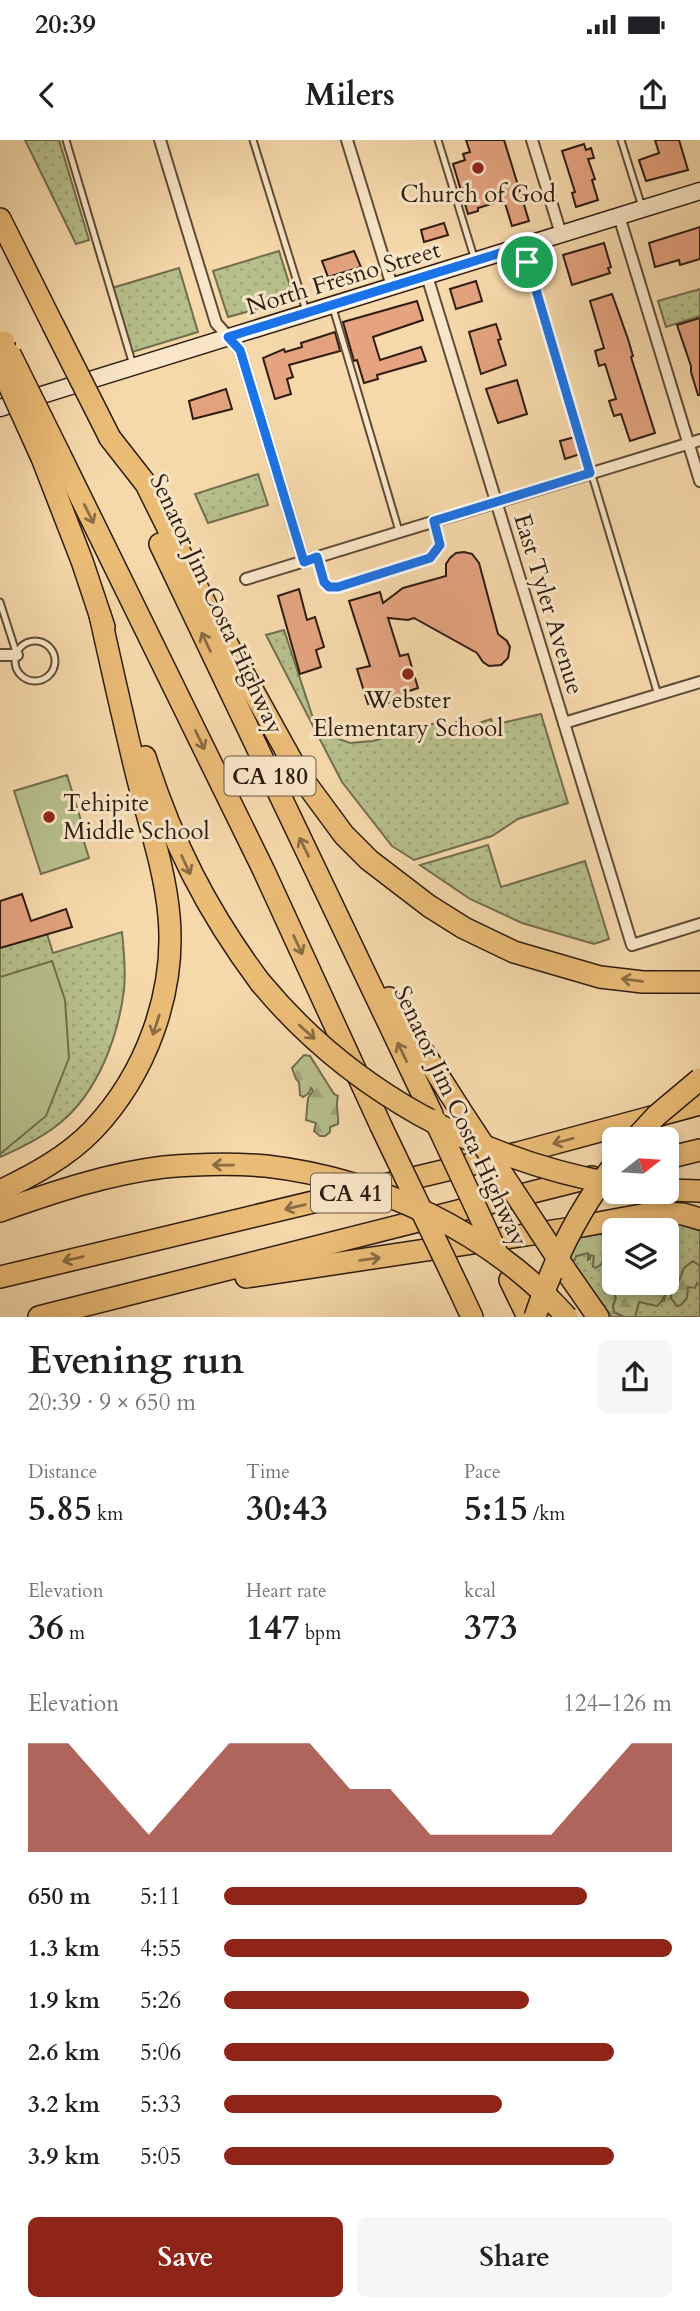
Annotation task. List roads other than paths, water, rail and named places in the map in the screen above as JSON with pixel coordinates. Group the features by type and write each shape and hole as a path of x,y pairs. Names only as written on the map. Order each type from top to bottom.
{"highway":[{"name":"Senator Jim Costa Highway","path":"0,219 110,438 528,1317"},
{"path":"2,338 4,374 50,455 153,780 175,840 206,903 260,982 299,1024 338,1059 420,1115 512,1158 561,1173 602,1182"},
{"path":"110,438 146,484 210,613 299,775 344,835 369,860 429,906 464,928 514,952 600,976 643,982 700,982"},
{"name":"CA 180","path":"50,455 264,871 472,1317"},
{"path":"0,1191 54,1161 91,1132 108,1113 124,1091 149,1044 164,992 170,934 166,895 100,615"},
{"path":"340,922 598,1317"},
{"path":"646,1127 700,1079"},
{"name":"CA 41","path":"0,1277 518,1153 700,1104"},
{"path":"679,1155 700,1150"},
{"path":"0,1211 114,1175 201,1164 265,1166 339,1180 429,1214 491,1249 528,1279 567,1317"},
{"name":"CA 41","path":"39,1317 602,1175"},
{"path":"534,1317 569,1233 602,1182"},
{"path":"679,1190 700,1191"},
{"path":"133,1293 552,1231 652,1213 683,1214 700,1219"}],"main road":[{"name":"North Fresno Street","path":"0,408 700,191"}],"street":[{"path":"160,140 216,323 240,350 304,562"},
{"path":"347,140 391,286"},
{"path":"532,140 561,234"},
{"path":"619,216 694,442 700,481"},
{"name":"East Tyler Avenue","path":"427,276 632,945 700,925"},
{"path":"246,579 694,442"},
{"path":"0,655 17,654"},
{"path":"564,723 700,682"}],"lane":[{"path":"66,140 134,366"},
{"path":"253,140 306,313"},
{"path":"438,140 475,261"},
{"path":"621,140 642,209"},
{"path":"523,246 658,695"},
{"path":"332,305 399,531"},
{"path":"317,557 324,582 329,587 338,587 430,558 440,545 434,521"},
{"path":"0,602 17,654 16,668 25,678 31,680 44,679 53,670 54,657 43,643 30,642 17,654"}],"place":[{"name":"Church of God","path":"478,168"},
{"name":"Webster Elementary School","path":"408,674"},
{"name":"Tehipite Middle School","path":"49,817"}]}
